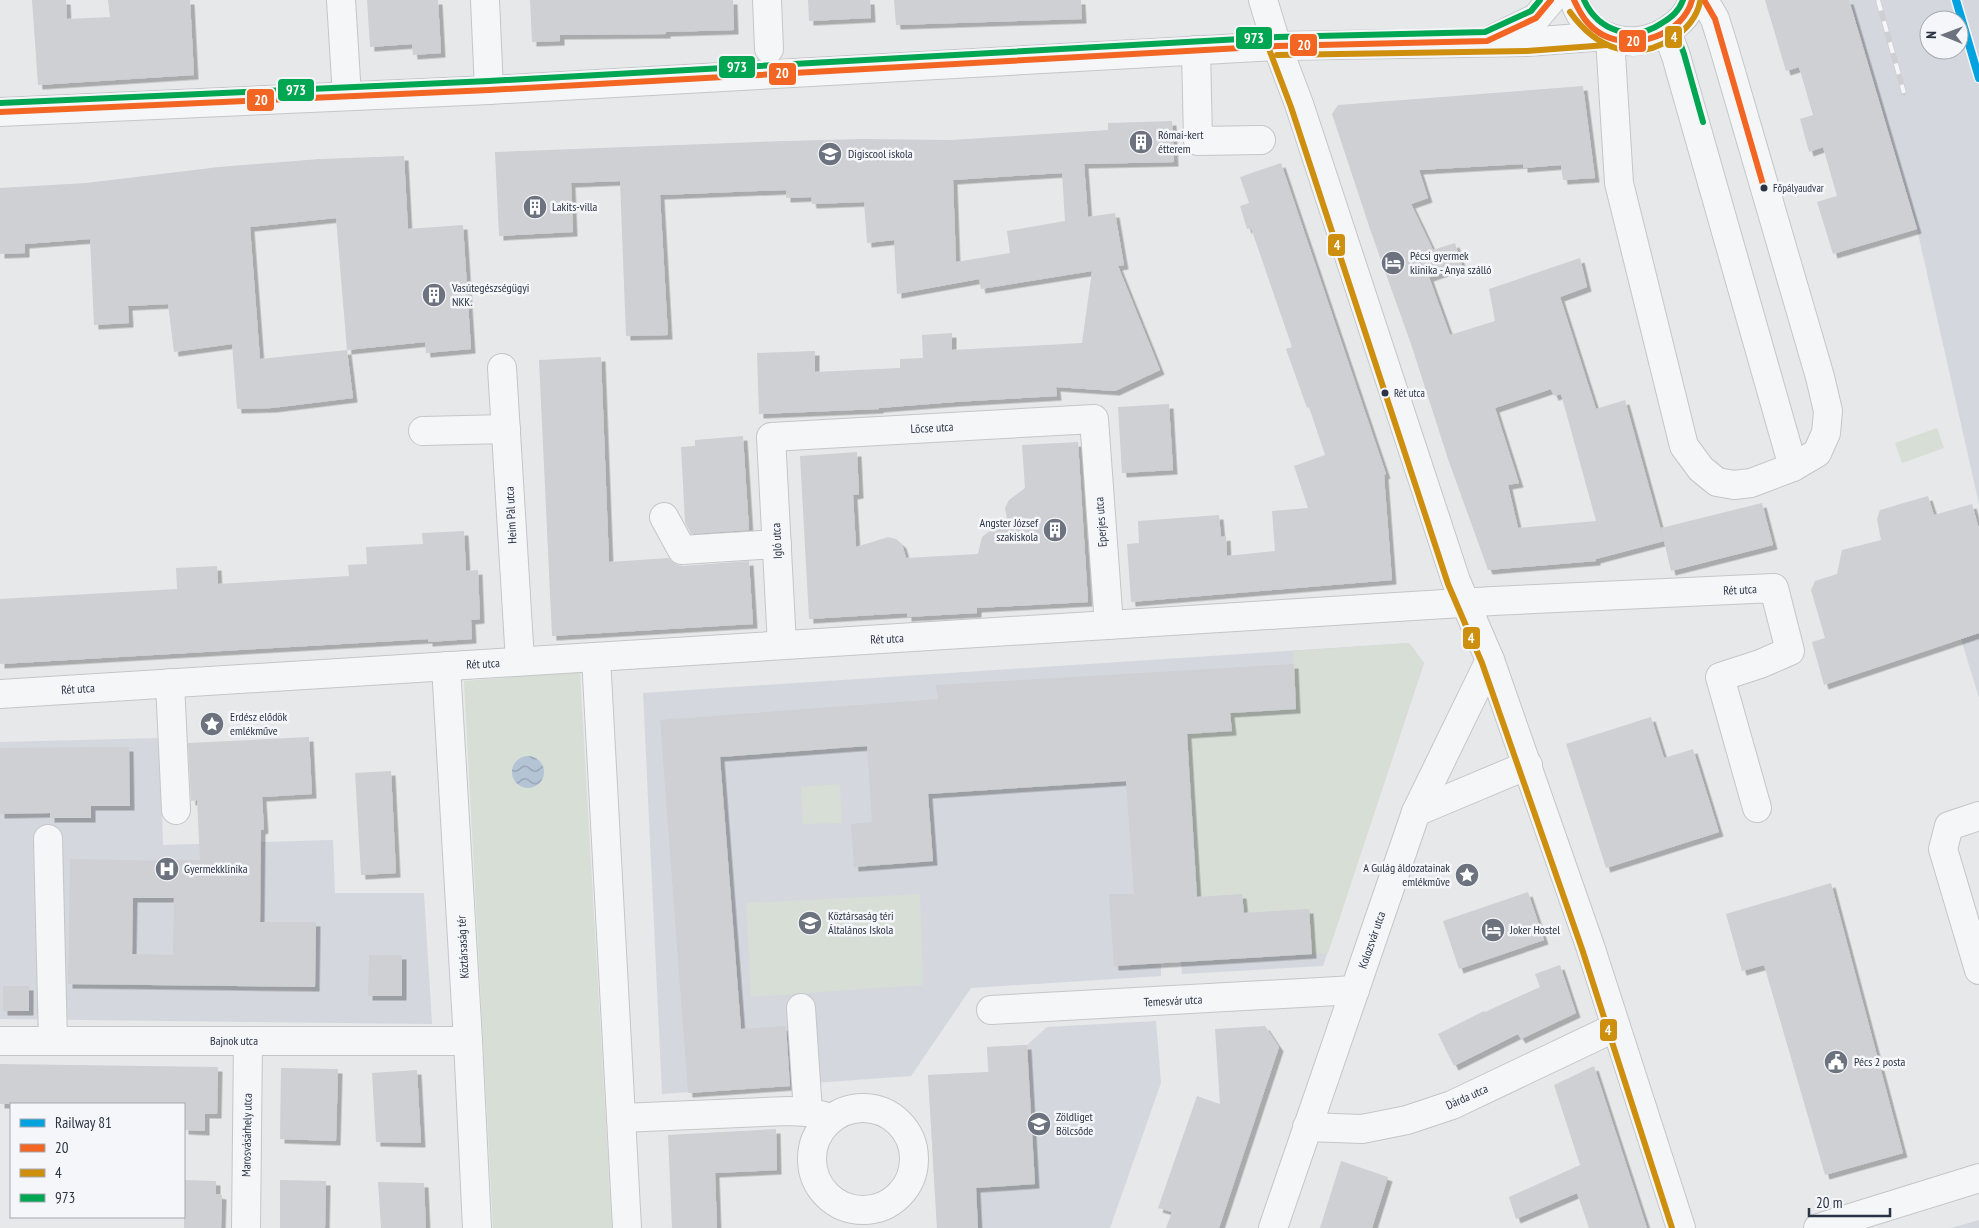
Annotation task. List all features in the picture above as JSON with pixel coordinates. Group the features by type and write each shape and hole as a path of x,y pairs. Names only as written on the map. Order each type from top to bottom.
{"street":[{"path":"342,0 347,96"},
{"path":"485,0 489,90"},
{"path":"767,0 769,49"},
{"path":"1263,0 1456,581 1490,660 1528,765 1681,1228"},
{"path":"1487,41 1536,18 1551,0"},
{"path":"1574,0 1583,17 1593,28 1608,37 1627,42 1645,41 1667,32 1681,20 1692,0"},
{"path":"1608,37 1619,183 1684,446 1701,469 1717,482 1734,485 1751,483 1792,467 1817,453 1826,433 1828,411 1820,377 1724,48 1714,19 1704,0"},
{"path":"1667,32 1676,56 1792,467"},
{"path":"0,112 489,90 1277,46 1487,41 1527,42 1608,37"},
{"path":"1196,50 1198,141 1261,140"},
{"name":"Heim Pál utca","path":"502,368 520,661"},
{"name":"Lőcse utca","path":"771,438 1094,419"},
{"name":"Eperjes utca","path":"1094,419 1109,625"},
{"path":"423,431 506,429"},
{"name":"Igló utca","path":"771,438 782,645"},
{"path":"664,518 682,550 777,544"},
{"name":"Rét utca","path":"0,694 1466,604 1502,600 1774,588 1790,651 1760,664 1720,677 1757,808"},
{"path":"596,657 627,1228"},
{"name":"Kolozsvár utca","path":"1273,1228 1416,812 1490,660"},
{"name":"Köztársaság tér","path":"446,666 477,1228"},
{"path":"170,683 176,810"},
{"path":"1416,812 1528,765"},
{"path":"1979,816 1949,826 1943,849 1979,970"},
{"path":"48,839 52,1041"},
{"name":"Temesvár utca","path":"991,1010 1355,990"},
{"path":"621,1118 788,1111 820,1115 801,1008"},
{"name":"Dárda utca","path":"1307,1127 1362,1130 1407,1120 1452,1106 1616,1027"},
{"name":"Bajnok utca","path":"0,1041 468,1041"},
{"name":"Marosvásárhely utca","path":"246,1228 248,1041"},
{"path":"1818,1228 1857,1222 1979,1178"}],"shaded area":[{"path":"1849,0 1979,0 1979,504 1917,229"},
{"path":"1937,428 1944,448 1902,463 1895,443"},
{"path":"1979,633 1979,698 1961,639"},
{"path":"1409,643 1424,663 1323,966 1182,974 1181,962 1161,963 1161,976 971,988 911,1076 662,1094 643,693"},
{"path":"1409,643 1424,663 1328,953 1312,954 1309,909 1243,913 1197,897 1187,734 1231,731 1230,713 1296,709 1293,651"},
{"path":"580,672 612,1228 493,1228 464,681"},
{"name":"Gyermekklinika","path":"160,738 163,845 333,840 335,893 424,893 432,1024 0,1019 0,742"},
{"path":"840,784 842,823 803,824 801,787"},
{"path":"920,894 923,985 751,997 746,903"},
{"name":"Zöldliget Bölcsőde","path":"1156,1021 1161,1083 1110,1228 937,1228 928,1075 988,1072 987,1047 1027,1045 1047,1027"},
{"path":"1979,1220 1979,1228 1951,1228"}],"water":[{"path":"528,756 534,757 539,761 543,766 543,778 539,783 534,787 528,788 522,787 517,783 513,778 512,772 513,766 517,761 522,757"}],"building":[{"path":"32,0 66,0 67,19 110,17 108,0 190,0 194,75 38,85"},
{"path":"367,0 438,0 441,53 413,55 412,44 370,47"},
{"path":"530,0 733,0 734,30 666,32 666,34 560,35 560,41 532,42"},
{"path":"808,0 870,0 871,18 809,21"},
{"path":"894,0 1081,0 1082,19 896,25"},
{"path":"1765,0 1849,0 1917,229 1833,254 1817,202 1837,196 1823,147 1809,152 1800,119 1813,115 1799,67 1786,71"},
{"path":"1583,86 1595,178 1563,180 1561,165 1523,168 1523,164 1419,170 1428,198 1411,204 1433,250 1455,243 1462,266 1429,277 1450,335 1495,321 1489,289 1580,258 1587,287 1560,297 1596,409 1625,400 1664,541 1596,559 1596,561 1488,570 1448,459 1412,347 1332,114 1338,105","holes":["1551,389 1554,396 1561,394 1596,521 1518,528 1508,485 1519,483 1495,408"]},
{"path":"1172,121 1174,162 1084,164 1088,217 1115,213 1124,265 1118,266 1160,370 1115,391 1056,387 1057,396 879,409 759,414 757,353 815,351 815,372 900,368 900,359 923,358 922,335 952,333 952,350 1082,343 1092,271 981,289 979,279 897,294 894,240 867,243 864,202 812,204 811,197 786,198 786,190 660,195 668,335 626,336 620,181 571,183 573,232 499,236 495,152 785,141 862,139 951,140 1108,130 1108,123","holes":["1062,173 1065,221 1007,231 1010,253 956,262 953,180"]},
{"path":"404,156 408,229 463,225 471,349 426,353 425,342 347,350 353,398 272,408 237,409 232,344 174,352 168,304 128,306 129,323 94,325 90,239 25,244 25,253 0,254 0,188 86,183 219,167 320,159","holes":["336,218 347,350 260,359 250,227"]},
{"path":"1281,163 1386,474 1384,475 1392,580 1131,602 1127,544 1139,543 1138,521 1219,515 1221,537 1226,536 1227,556 1275,551 1272,511 1308,508 1294,466 1325,455 1309,407 1307,408 1286,349 1292,347 1251,228 1247,229 1240,206 1249,203 1240,177"},
{"path":"601,357 609,562 669,558 675,564 683,566 749,561 753,624 552,636 539,360"},
{"path":"1169,404 1173,470 1122,473 1118,407"},
{"path":"743,436 749,530 691,534 685,522 681,447 695,446 695,440"},
{"name":"Angster József szakiskola","path":"1078,442 1088,602 977,608 977,613 907,617 907,613 809,619 800,456 857,452 859,494 853,495 856,547 888,537 896,539 902,544 906,558 978,554 982,537 988,532 1008,525 1005,508 1009,500 1025,488 1022,445"},
{"path":"1928,496 1934,515 1972,504 1979,529 1979,633 1824,685 1812,642 1825,638 1811,590 1815,581 1837,574 1842,550 1881,540 1877,519 1880,510"},
{"path":"1762,503 1773,545 1671,571 1661,528"},
{"path":"464,531 466,571 478,570 480,619 471,620 472,639 428,642 428,639 0,664 0,599 177,589 176,568 217,566 218,584 349,576 348,565 367,564 366,547 423,544 422,533"},
{"path":"1294,664 1296,709 1230,713 1232,731 1187,734 1197,897 1242,894 1244,913 1309,909 1312,954 1114,966 1109,894 1134,894 1126,781 928,794 933,861 854,867 851,824 872,822 867,746 720,757 741,1029 786,1026 790,1086 688,1093 660,720 938,699 936,685"},
{"path":"1651,717 1664,758 1693,749 1719,832 1606,868 1566,744"},
{"path":"309,737 312,794 262,797 264,829 261,830 260,922 316,922 315,987 68,984 70,859 200,860 197,800 191,801 188,743","holes":["133,898 174,898 173,955 132,954"]},
{"path":"129,747 130,806 91,806 91,818 50,818 50,813 0,814 0,748"},
{"path":"391,771 396,873 361,875 355,773"},
{"name":"Pécs 2 posta","path":"1831,883 1903,1153 1825,1175 1764,965 1742,971 1726,914"},
{"name":"Joker Hostel","path":"1528,892 1544,940 1459,969 1443,921"},
{"path":"369,955 402,955 402,996 368,996"},
{"path":"1560,965 1576,1013 1521,1039 1518,1034 1454,1066 1438,1034 1484,1011 1540,987 1535,974"},
{"path":"3,986 29,986 29,1011 3,1011"},
{"path":"1265,1026 1279,1047 1219,1228 1166,1228 1172,1212 1158,1208 1197,1096 1220,1104 1215,1029"},
{"path":"1027,1045 1035,1184 976,1188 978,1228 937,1228 928,1075 989,1072 987,1047"},
{"path":"0,1064 218,1067 217,1114 205,1114 205,1131 185,1130 185,1103 0,1104"},
{"path":"1594,1066 1647,1228 1589,1228 1577,1193 1516,1219 1509,1197 1580,1165 1554,1085"},
{"path":"281,1068 338,1069 336,1141 280,1139"},
{"path":"417,1070 421,1143 376,1142 372,1073"},
{"path":"776,1129 777,1170 715,1173 717,1228 672,1228 668,1135"},
{"path":"1341,1161 1388,1177 1372,1228 1320,1228"},
{"path":"185,1180 216,1181 216,1194 222,1195 221,1228 184,1228"},
{"path":"280,1180 326,1181 325,1228 280,1228"},
{"path":"378,1182 424,1183 426,1228 381,1228"}],"railway":[{"path":"1878,0 1904,93"}],"rail line":[{"name":"81","path":"1956,0 1979,78"}],"transit line":[{"name":"973","path":"0,103 489,81 1277,37 1485,32 1531,11 1540,0"},
{"name":"20","path":"0,112 489,90 1277,46 1487,41 1536,18 1551,0"},
{"name":"20","path":"1574,0 1585,20 1598,32 1615,40 1628,41 1655,37 1668,31 1687,12 1692,0"},
{"name":"973","path":"1584,0 1590,11 1607,26 1617,31 1628,33 1651,29 1662,23 1675,13 1683,0"},
{"name":"20","path":"1704,0 1715,19 1764,188"},
{"name":"4","path":"1570,12 1580,25 1603,43 1630,51 1644,50 1658,46 1682,31 1694,18 1700,2"},
{"name":"973","path":"1675,29 1703,122"},
{"name":"4","path":"1277,55 1527,51 1607,45"},
{"name":"4","path":"1269,49 1291,107 1448,584 1482,663 1582,949 1672,1228"}],"place":[{"name":"Római-kert étterem","path":"1141,142"},
{"name":"Digiscool iskola","path":"830,154"},
{"name":"Főpályaudvar","path":"1764,188"},
{"name":"Lakits-villa","path":"535,207"},
{"name":"Pécsi gyermek klinika - Anya szálló","path":"1393,263"},
{"name":"Vasútegészségügyi NKK.","path":"434,295"},
{"name":"Rét utca","path":"1385,393"},
{"name":"Angster József szakiskola","path":"1055,530"},
{"name":"Erdész elődök emlékműve","path":"212,724"},
{"name":"Gyermekklinika","path":"167,869"},
{"name":"A Gulág áldozatainak emlékműve","path":"1467,875"},
{"name":"Köztársaság téri Általános Iskola","path":"810,923"},
{"name":"Joker Hostel","path":"1493,930"},
{"name":"Pécs 2 posta","path":"1836,1062"},
{"name":"Zöldliget Bölcsőde","path":"1039,1124"}]}
